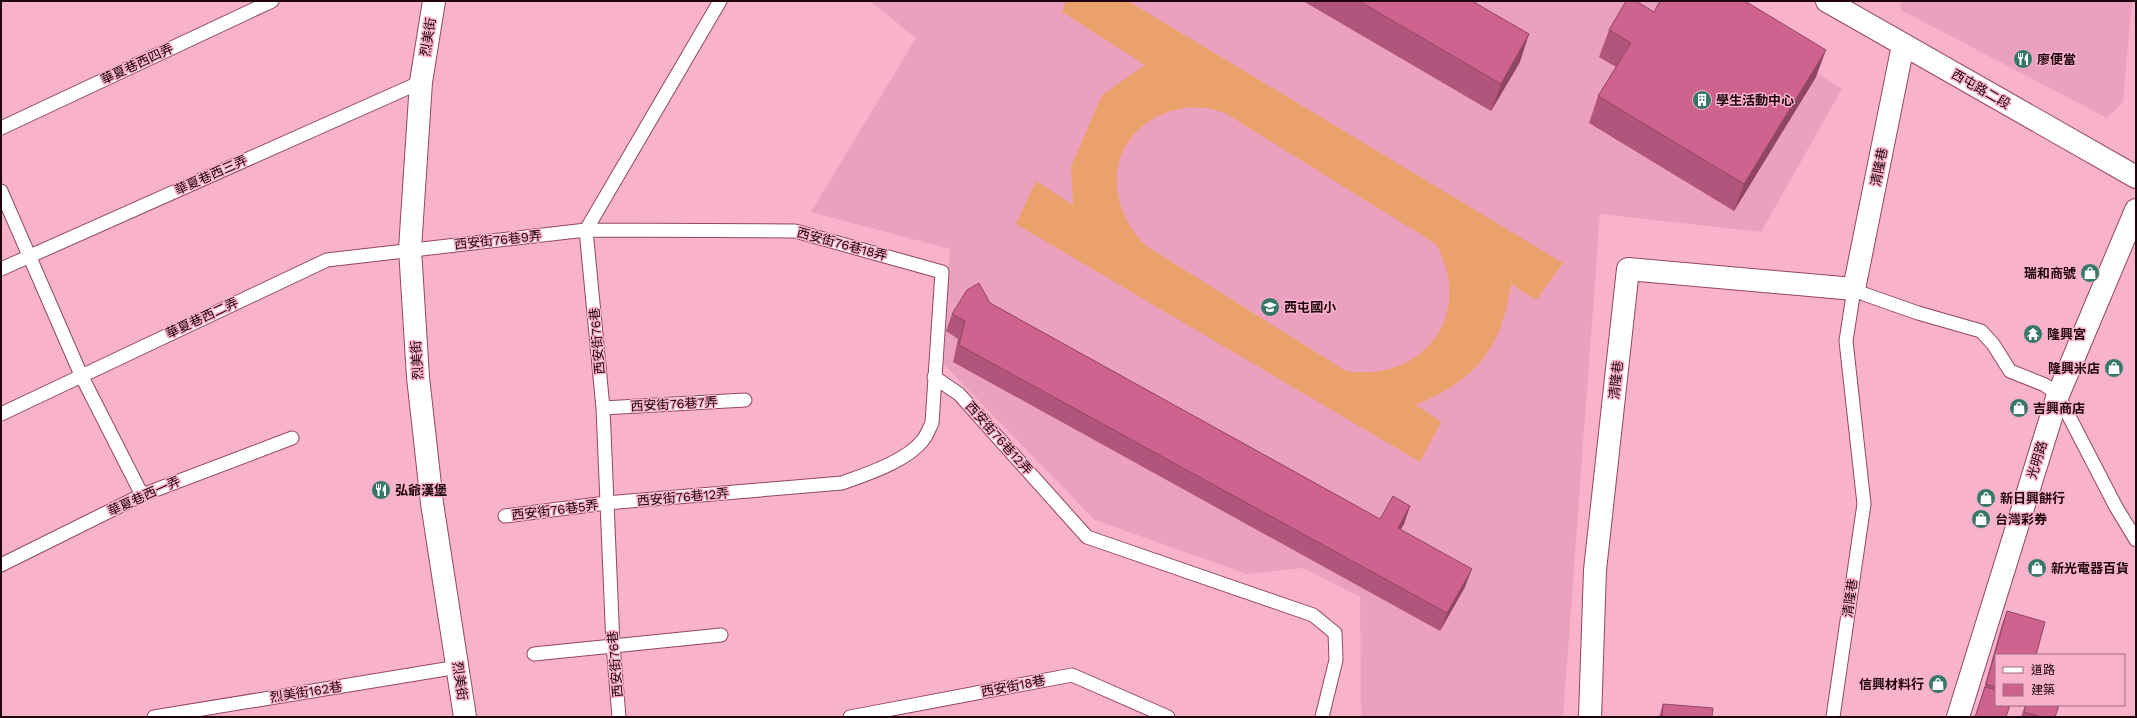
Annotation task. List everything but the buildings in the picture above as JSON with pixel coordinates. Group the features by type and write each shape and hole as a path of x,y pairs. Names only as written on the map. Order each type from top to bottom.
{"street":[{"name":"烈美街","path":"434,1 421,82 410,249 418,377 432,503 465,717"},
{"name":"西屯路二段","path":"1827,1 2136,177"},
{"name":"清隆巷","path":"1590,717 1595,570 1628,269 1854,289 1903,45"},
{"name":"光明路","path":"1958,717 2058,395 2136,210"}],"lane":[{"name":"華夏巷西四弄","path":"1,128 272,1"},
{"path":"586,230 720,1"},
{"name":"華夏巷西三弄","path":"1,269 421,82"},
{"path":"1,192 81,375 142,495"},
{"name":"西安街76巷9弄","path":"410,249 586,230"},
{"name":"西安街76巷18弄","path":"586,230 795,231 942,272 934,377"},
{"name":"西安街76巷","path":"586,230 603,408 612,645 619,717"},
{"name":"華夏巷西二弄","path":"1,414 327,260 410,249"},
{"path":"1854,289 1918,313 1981,331 1993,344 2010,371 2045,385 2058,395 2116,507 2136,540"},
{"name":"清隆巷","path":"1833,717 1864,504 1846,341 1854,289"},
{"name":"西安街76巷12弄","path":"606,503 842,483 864,475 905,456 923,440 932,424 934,377"},
{"name":"西安街76巷12弄","path":"934,377 959,394 1087,537 1312,615 1335,633 1336,660 1322,717"},
{"name":"西安街76巷7弄","path":"603,408 745,400"},
{"name":"華夏巷西一弄","path":"1,566 142,495 292,438"},
{"name":"西安街76巷5弄","path":"505,516 606,503"},
{"path":"534,654 720,635"},
{"name":"烈美街162巷","path":"154,717 458,667"},
{"name":"西安街18巷","path":"850,717 1072,675 1168,717"}],"shaded area":[{"name":"西屯國小","path":"870,1 1706,1 1842,89 1761,232 1600,214 1563,717 1361,717 1360,597 1303,568 1247,574 1095,520 944,365 950,249 811,212 916,38"},
{"path":"1066,1 1128,1 1563,263 1536,300 1511,284 1507,307 1501,327 1493,344 1482,360 1470,373 1454,385 1416,405 1441,422 1420,462 1016,224 1036,181 1073,205 1071,167 1102,95 1145,65 1062,12","holes":["1188,107 1207,108 1225,113 1436,244 1447,270 1449,295 1445,318 1435,338 1419,354 1398,366 1374,372 1346,371 1148,247 1135,233 1125,216 1119,199 1117,181 1119,163 1126,146 1137,131 1161,115"]},
{"path":"1901,1 2132,1 2123,102 2107,118 1901,10"}],"place":[{"name":"廖便當","path":"2023,59"},
{"name":"學生活動中心","path":"1702,100"},
{"name":"瑞和商號","path":"2090,273"},
{"name":"西屯國小","path":"1270,307"},
{"name":"隆興宮","path":"2033,334"},
{"name":"隆興米店","path":"2114,368"},
{"name":"吉興商店","path":"2019,408"},
{"name":"弘爺漢堡","path":"381,490"},
{"name":"新日興餅行","path":"1986,498"},
{"name":"台灣彩券","path":"1981,519"},
{"name":"新光電器百貨","path":"2037,568"},
{"name":"信興材料行","path":"1938,684"}]}
